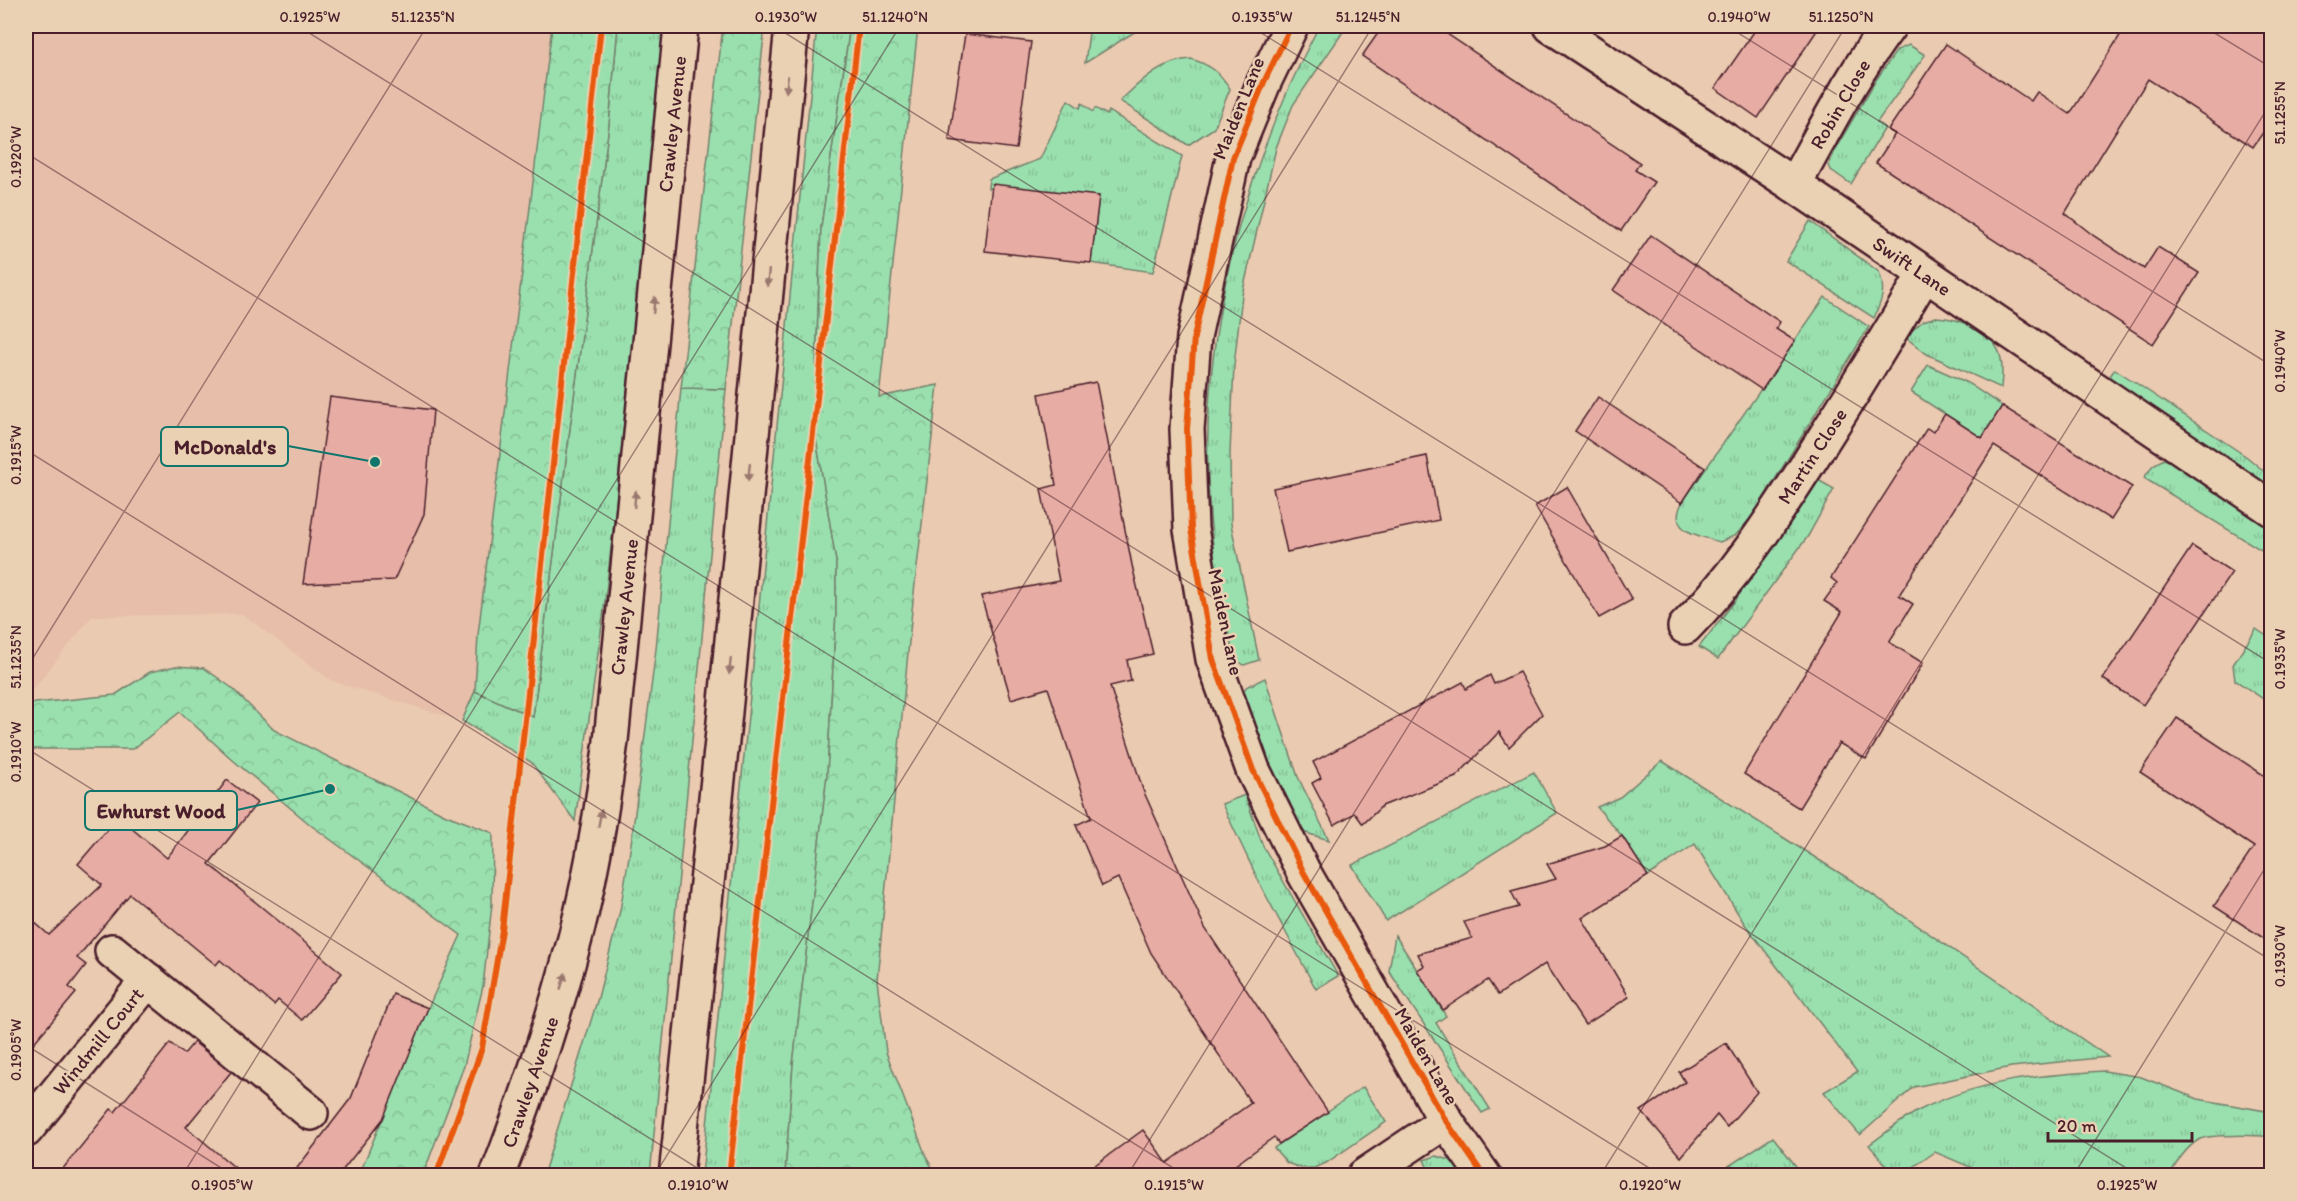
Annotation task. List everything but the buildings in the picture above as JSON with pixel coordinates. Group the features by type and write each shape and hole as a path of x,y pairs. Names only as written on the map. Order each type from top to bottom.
{"street":[{"name":"Crawley Avenue","path":"497,1176 542,1050 569,963 603,803 681,26"},
{"path":"676,1176 725,710 792,26"},
{"name":"Maiden Lane","path":"1291,26 1264,82 1233,158 1194,337 1187,429 1191,530 1213,659 1253,770 1304,873 1446,1121 1484,1176"},
{"name":"Swift Lane","path":"1551,26 1794,185 2271,509"},
{"name":"Robin Close","path":"1794,185 1828,121 1873,47 1889,26"},
{"name":"Martin Close","path":"1685,627 1713,599 1780,506 1859,384 1924,275"},
{"path":"112,951 311,1113"},
{"name":"Windmill Court","path":"26,1130 148,980"},
{"path":"1364,1176 1446,1121"}],"shaded area":[{"path":"26,26 551,26 478,635 475,691 462,721 332,681 242,614 92,616 26,698"}],"green space":[{"path":"552,26 618,26 609,124 533,717 475,691 478,635"},
{"path":"618,26 672,26 603,617 575,821 531,762 462,721 475,691 533,717 609,124"},
{"path":"723,26 765,26 726,389 681,388"},
{"path":"817,26 850,26 821,227 814,425 836,561 836,613 827,775 793,1065 785,1175 702,1176"},
{"path":"850,26 918,26 879,397 938,385 912,610 877,980 886,1052 927,1159 937,1175 785,1175 793,1065 827,775 836,613 836,561 814,425 821,227"},
{"path":"1090,26 1144,26 1085,63"},
{"path":"1319,26 1347,26 1293,105 1276,148 1242,295 1234,365 1230,453 1231,524 1259,660 1244,665 1235,659 1217,578 1209,496 1208,415 1216,335 1232,255 1254,177 1283,101"},
{"path":"1909,45 1925,55 1877,122 1885,128 1851,184 1831,170 1829,165 1837,146 1876,80 1897,50"},
{"path":"1191,59 1214,70 1230,89 1214,128 1188,145 1120,101 1152,73 1170,63"},
{"path":"1068,100 1080,108 1082,103 1093,112 1095,108 1107,115 1109,111 1182,156 1153,272 1091,263 1099,196 1071,198 988,188 989,179 1040,159"},
{"path":"1810,221 1879,272 1882,295 1874,318 1786,261"},
{"path":"1825,297 1869,327 1753,515 1736,535 1720,542 1687,531 1679,520 1678,513 1682,503"},
{"path":"1936,317 1956,320 1976,328 1992,341 2001,359 2001,388 1927,354 1905,337 1923,321"},
{"path":"1928,365 1966,382 2002,406 1982,438 1911,392"},
{"path":"2115,369 2247,457 2271,477 2271,489 2107,380"},
{"path":"681,388 726,389 650,1175 543,1176 598,998 620,911 656,649"},
{"path":"2164,459 2172,462 2271,530 2271,556 2144,478 2153,465"},
{"path":"1818,480 1834,489 1808,536 1718,659 1699,647 1735,601"},
{"path":"2256,629 2271,639 2271,704 2235,680 2233,665"},
{"path":"176,666 204,668 232,688 274,730 446,815 493,833 492,904 483,986 464,1066 423,1175 359,1175 428,1008 461,935 312,826 180,712 133,749 26,749 26,704 115,695 150,672"},
{"path":"1265,678 1298,777 1329,840 1303,832 1264,750 1244,691 1246,687"},
{"path":"1662,761 1857,884 2108,1057 2011,1067 1914,1087 1860,1135 1824,1092 1857,1072 1744,923 1695,844 1648,876 1622,836 1597,807 1620,797"},
{"path":"1534,772 1557,813 1386,921 1352,865"},
{"path":"1245,795 1263,846 1338,976 1316,989 1261,886 1222,804"},
{"path":"1395,935 1446,1016 1436,1023 1490,1109 1482,1113 1389,971"},
{"path":"2104,1071 2141,1077 2198,1099 2271,1112 2271,1137 2246,1135 2205,1137 2195,1142 2186,1151 2169,1176 1989,1175 1935,1152 1902,1175 1895,1175 1869,1145 1915,1113 1966,1091 2034,1077"},
{"path":"1363,1087 1386,1122 1326,1163 1314,1168 1301,1168 1287,1163 1274,1148"},
{"path":"1773,1137 1803,1175 1715,1175"},
{"path":"1436,1156 1450,1160 1464,1175 1431,1175 1424,1160"}],"cycle path":[{"path":"436,1176 482,1048 502,930 601,26"},
{"path":"729,1176 859,26"},
{"path":"1291,26 1264,82 1233,158 1194,337 1187,429 1191,529 1213,659 1253,770 1304,873 1446,1121 1484,1176"}],"place":[{"name":"McDonald's","path":"375,462"},
{"name":"Ewhurst Wood","path":"330,789"}]}
